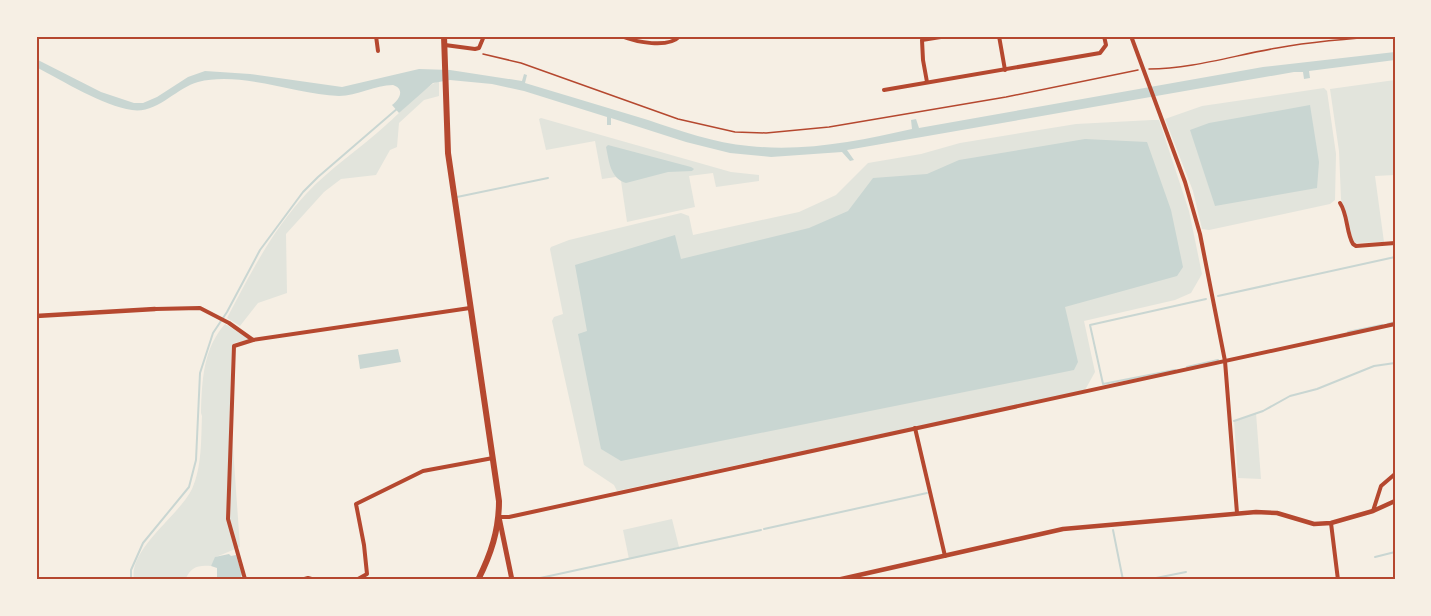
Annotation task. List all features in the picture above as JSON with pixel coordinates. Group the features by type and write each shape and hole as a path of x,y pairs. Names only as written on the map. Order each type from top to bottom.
{"highway":[{"path":"444,36 448,153 493,458 499,517 495,541 478,580"}],"main road":[{"path":"499,517 512,580"}],"street":[{"path":"376,36 378,51"},
{"path":"444,45 475,49 479,48 484,36"},
{"path":"621,36 654,43 674,42 680,36"},
{"path":"927,82 922,40 947,36"},
{"path":"999,36 1005,70"},
{"path":"884,90 1100,53 1106,45 1104,36"},
{"path":"1131,36 1185,182 1200,234 1225,361 1237,513"},
{"path":"1340,203 1353,244 1356,246 1395,243"},
{"path":"36,316 200,308 229,323 253,340"},
{"path":"245,579 228,519 234,346 253,340 470,308"},
{"path":"499,517 508,517 1395,324"},
{"path":"915,428 945,556"},
{"path":"348,580 358,579 367,574 356,504 423,471 493,458"},
{"path":"1373,511 1381,486 1395,474"},
{"path":"837,580 1063,529 1222,517 1237,513 1277,513 1314,524 1331,523 1373,511 1395,501"},
{"path":"1331,523 1338,580"},
{"path":"301,580 308,578 315,580"},
{"path":"239,580 252,580"}],"shaded area":[{"path":"1395,52 1395,60 1309,71 1310,78 1304,79 1303,72 1294,72 847,150 854,160 850,161 842,152 771,157 730,153 686,142 611,118 611,125 607,125 607,117 524,91 492,84 450,80 433,83 399,113 392,105 400,92 393,85 339,96 250,81 215,79 190,85 150,108 132,110 109,104 36,67 36,59 101,92 134,103 143,103 157,97 188,77 205,71 250,74 342,87 419,69 450,70 522,81 524,74 527,75 525,83 698,136 736,144 790,148 852,141 912,129 911,120 916,119 919,128 1263,67"},
{"path":"1395,80 1395,175 1375,176 1384,242 1354,243 1341,199 1339,151 1330,89"},
{"path":"439,81 439,96 424,100 399,123 397,147 390,150 376,175 341,179 324,192 286,234 287,293 258,303 240,326 227,318 272,238 306,194 419,94"},
{"path":"1324,88 1327,91 1336,154 1335,200 1330,204 1209,230 1202,229 1193,191 1165,119 1202,106"},
{"path":"1310,105 1319,162 1317,188 1215,206 1190,130 1209,123"},
{"path":"539,119 731,172 759,175 759,181 716,187 713,173 689,176 695,207 627,222 621,181 616,177 602,179 595,141 546,150"},
{"path":"1159,120 1189,211 1202,274 1191,293 1175,300 1084,321 1095,372 1085,390 617,491 614,485 584,465 552,321 554,317 563,314 551,247 569,240 681,213 689,216 693,235 799,212 836,195 868,163 921,154 960,143 1076,124"},
{"path":"1085,139 1147,142 1171,210 1183,267 1177,276 1065,307 1078,362 1074,370 621,461 601,449 578,334 587,331 575,265 675,235 681,259 809,228 848,211 873,178 927,174 959,160"},
{"path":"608,145 694,169 668,172 626,183 613,173 606,147"},
{"path":"225,324 248,338 248,340 234,343 232,348 229,431 232,433 240,547 216,557 211,566 195,568 185,580 134,580 134,568 146,545 192,489 198,472 205,366 212,344"},
{"path":"398,349 401,362 360,369 358,355"},
{"path":"1256,413 1261,479 1238,478 1234,421"},
{"path":"672,519 679,547 629,559 623,530"},
{"path":"236,555 241,577 217,580 217,568 211,566 215,557"}],"waterway":[{"path":"131,580 131,570 143,543 189,487 196,460 200,373 213,333 227,312 260,250 303,192 398,108"},
{"path":"457,197 548,178"},
{"path":"1218,296 1395,257"},
{"path":"1175,370 1103,384 1090,325 1206,299"},
{"path":"1388,324 1395,322"},
{"path":"1348,332 1382,325"},
{"path":"1187,367 1218,360"},
{"path":"1234,421 1263,411 1290,396 1317,389 1374,366 1395,363"},
{"path":"764,529 927,493"},
{"path":"531,580 761,530"},
{"path":"1113,530 1123,580"},
{"path":"1375,557 1395,552"},
{"path":"1146,580 1186,572"}]}
